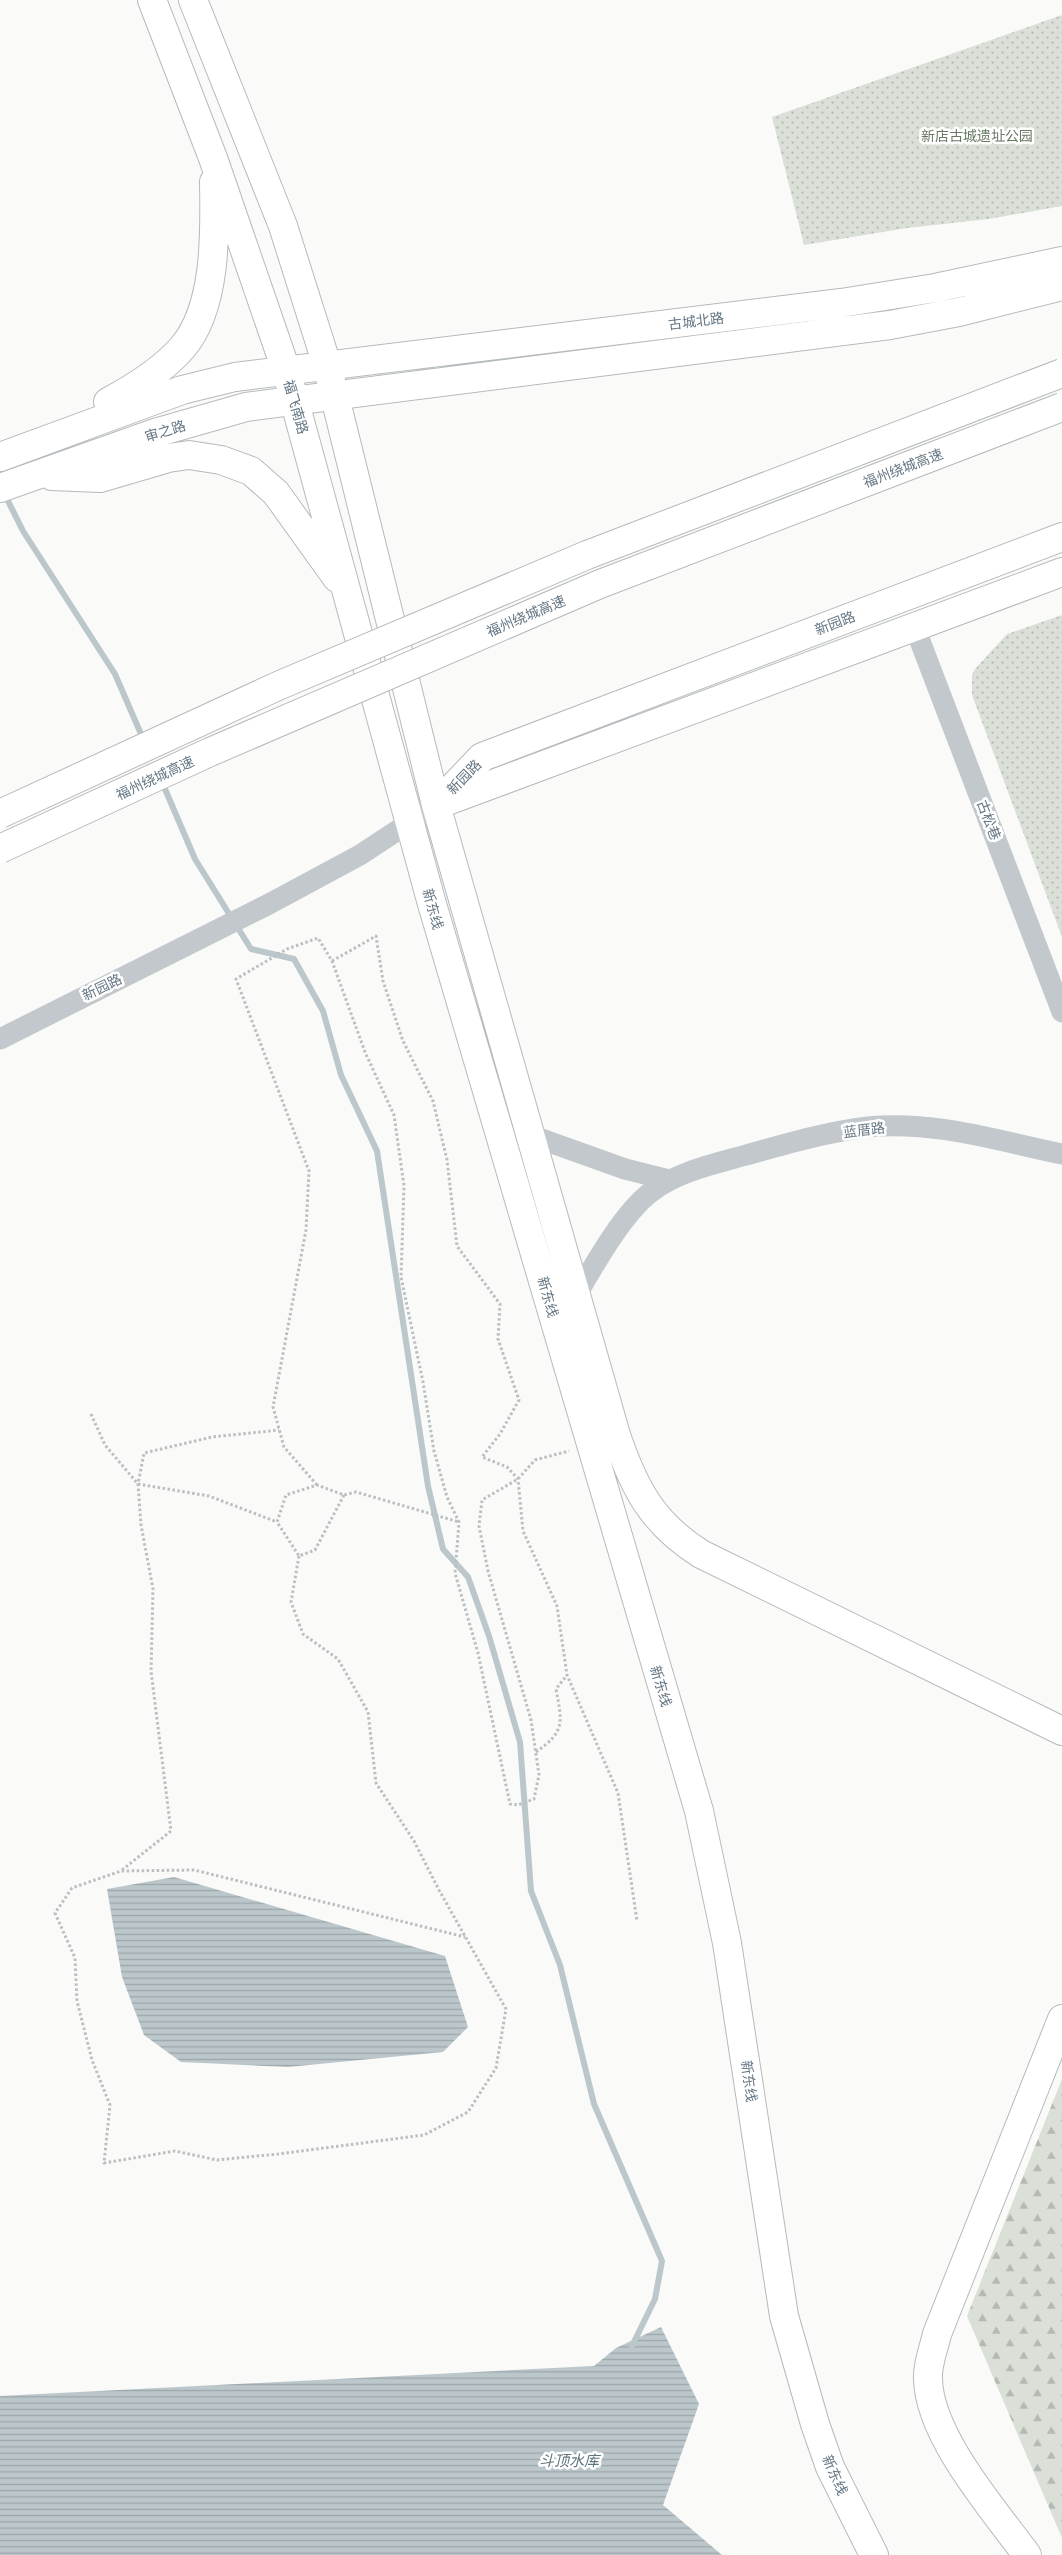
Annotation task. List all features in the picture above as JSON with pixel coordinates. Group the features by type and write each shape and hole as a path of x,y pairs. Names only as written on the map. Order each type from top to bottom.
{"main road":[{"name":"福飞南路","path":"152,0 213,158 286,370 409,823"},
{"path":"193,0 283,226 327,365 436,806"},
{"path":"12,453 139,385 183,348 203,312 211,271 214,223 213,158"},
{"name":"古城北路","path":"327,365 879,298 1016,273 1062,261"},
{"name":"古城北路","path":"335,395 890,325 967,310 1062,286"},
{"path":"12,453 182,390 236,377 327,365"},
{"path":"0,814 280,685 587,555 1062,373"},
{"name":"审之路","path":"0,488 185,424 246,407 335,395"},
{"name":"福州绕城高速","path":"0,849 210,752 600,584 1062,407"},
{"path":"35,475 100,478 168,458 189,455 221,460 251,471 276,493 347,592"},
{"name":"新园路","path":"436,806 482,757 1062,537"},
{"name":"新园路","path":"436,806 1062,572"},
{"name":"新东线","path":"436,806 626,1466 647,1505 672,1533 718,1563 1062,1731"},
{"name":"新东线","path":"409,823 590,1446 685,1764 708,1850 741,2028 784,2316 815,2424 830,2467 874,2555"},
{"path":"1027,2555 955,2453 936,2412 928,2387 928,2374 937,2334 1062,2019"}],"street":[{"name":"古松巷","path":"915,628 1062,1012"},
{"name":"新园路","path":"0,1039 269,904 360,855 436,806"},
{"name":"蓝厝路","path":"576,1296 619,1228 649,1192 669,1180 725,1161 806,1139 868,1127 906,1127 952,1131 1062,1154"},
{"path":"530,1135 625,1168 669,1180"}],"path":[{"path":"332,961 376,936 383,981 403,1041 433,1101 447,1160 457,1246 500,1304 498,1339 519,1400 500,1434 482,1457 507,1467 518,1479 523,1531 557,1606 567,1675 618,1793 637,1921"},
{"path":"459,1522 356,1492 344,1495 317,1485 284,1447 273,1407 306,1230 309,1171 236,979 266,961 287,949 318,938 332,961 365,1052 394,1115 404,1186 401,1277 423,1382 434,1451 447,1497 459,1522 456,1573 478,1653 510,1804 518,1805 534,1799 539,1775 531,1720 488,1571 479,1526 482,1500 518,1479 535,1460 590,1446"},
{"path":"91,1414 105,1445 138,1484 209,1496 277,1522 299,1556 291,1602 303,1634 338,1659 368,1712 376,1783 414,1841 506,2009 496,2068 468,2112 424,2135 243,2158 217,2160 175,2151 104,2163 110,2105 92,2060 77,2001 75,1958 55,1913 72,1888 121,1870 171,1831 151,1671 152,1589 141,1525 138,1484 144,1453 212,1437 279,1430"},
{"path":"277,1522 286,1495 317,1485"},
{"path":"299,1556 315,1550 344,1495"},
{"path":"536,1752 552,1740 562,1721 556,1689 567,1675"},
{"path":"121,1870 194,1870 465,1937"}],"green space":[{"name":"新店古城遗址公园","path":"1062,15 1062,206 989,219 907,228 804,245 772,117"},
{"path":"1062,615 1062,937 972,695 972,675 975,669 1007,634"},
{"path":"1062,2079 1062,2538 967,2316"}],"water":[{"path":"174,1877 445,1956 468,2027 443,2052 288,2067 181,2062 144,2035 122,1977 107,1889"},
{"name":"斗顶水库","path":"661,2327 699,2404 663,2505 722,2555 0,2555 0,2396 594,2366 616,2348"}],"waterway":[{"path":"4,493 23,531 115,674 144,741"},
{"path":"162,782 195,859 251,949 294,959 323,1011 341,1075 377,1151 428,1486 443,1549 468,1577 489,1636 520,1742 531,1891 560,1965 594,2104 662,2261 655,2299 632,2346"}]}
